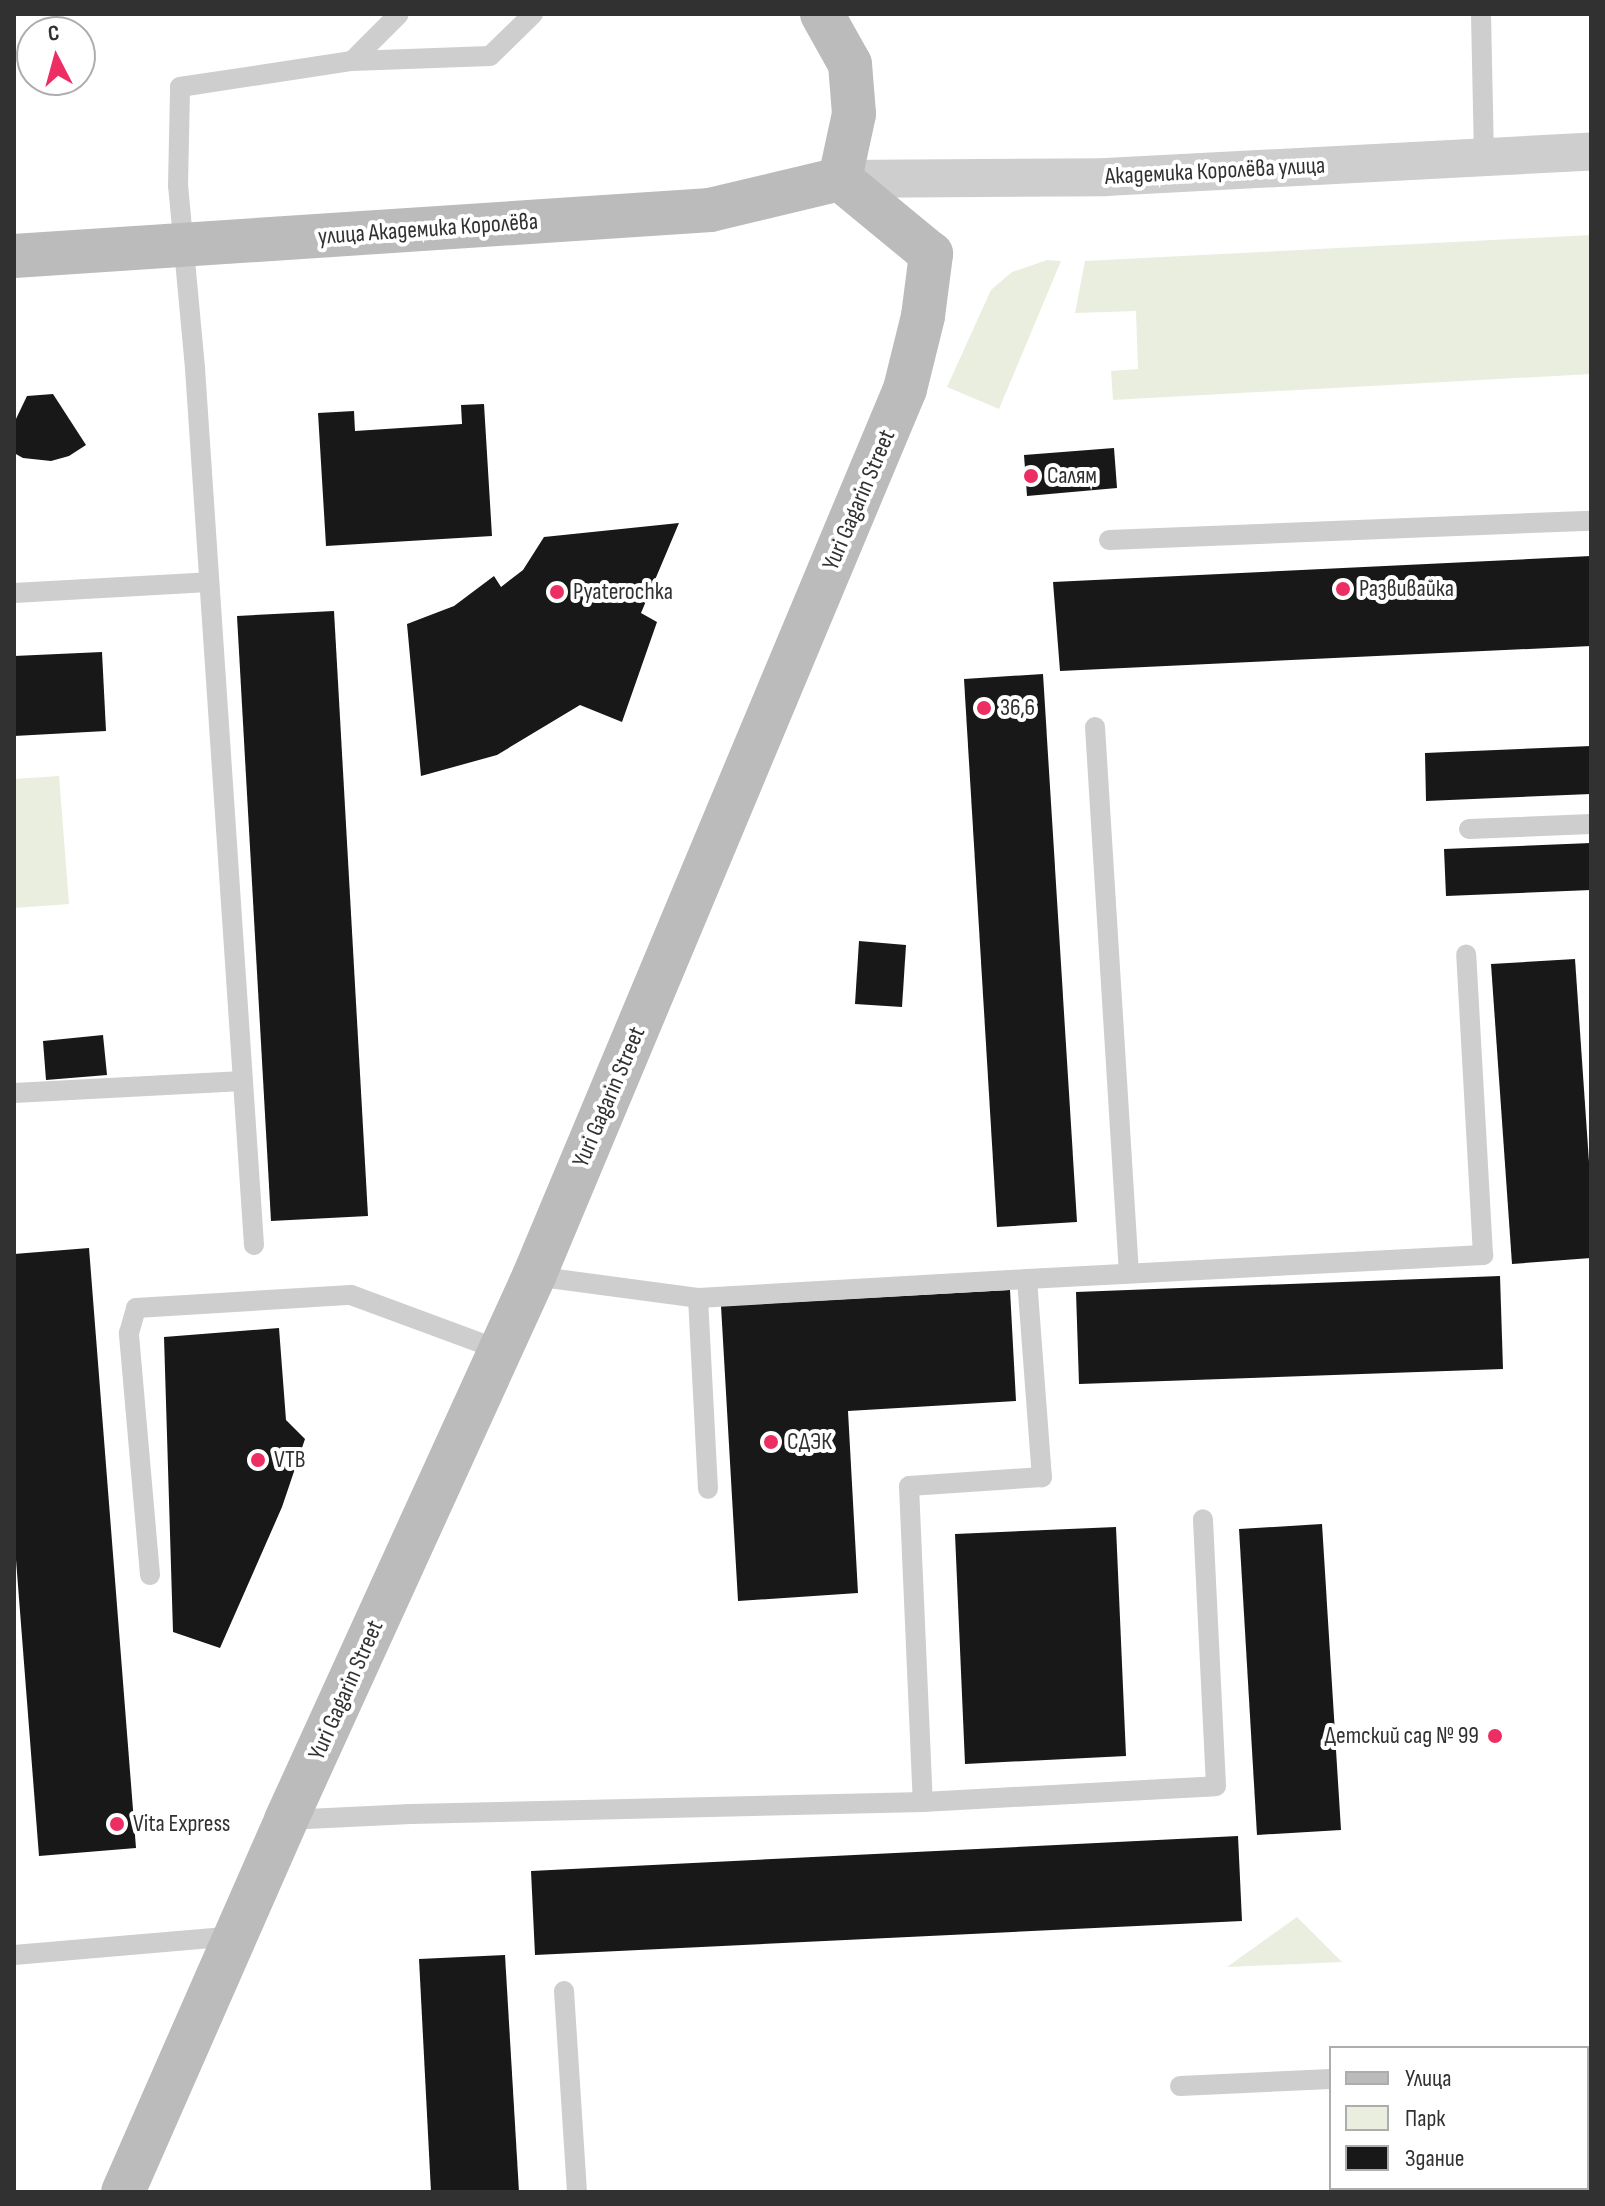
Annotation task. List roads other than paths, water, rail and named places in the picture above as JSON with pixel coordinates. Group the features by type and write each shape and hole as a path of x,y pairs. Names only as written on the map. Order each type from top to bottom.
{"main road":[{"path":"822,14 850,64 854,114 840,179"},
{"name":"улица Академика Королёва","path":"14,256 710,210 840,179"},
{"name":"Yuri Gagarin Street","path":"123,2192 286,1820 534,1276 905,389 923,316 931,254 840,179"}],"street":[{"name":"Академика Королёва улица","path":"840,179 1106,177 1591,152"}],"lane":[{"path":"352,61 399,14"},
{"path":"254,1245 209,582 178,186 180,87 352,61 490,56 533,14"},
{"path":"1481,14 1484,158"},
{"path":"1109,540 1591,521"},
{"path":"14,593 209,582"},
{"path":"1095,727 1129,1273"},
{"path":"1469,829 1591,824"},
{"path":"534,1276 698,1298 1483,1255 1466,954"},
{"path":"14,1093 243,1081"},
{"path":"923,1802 909,1486 1042,1477 1027,1279"},
{"path":"150,1575 129,1333 136,1308 351,1295 500,1350"},
{"path":"698,1298 708,1489"},
{"path":"286,1820 411,1814 923,1802 1216,1786 1203,1519"},
{"path":"14,1955 237,1936"},
{"path":"564,1991 577,2192"},
{"path":"1180,2086 1329,2079"},
{"path":"1386,2192 1449,2191"}],"place":[{"name":"Салям","path":"1031,476"},
{"name":"Развивайка","path":"1343,589"},
{"name":"Pyaterochka","path":"557,592"},
{"name":"36,6","path":"984,708"},
{"name":"СДЭК","path":"771,1442"},
{"name":"VTB","path":"258,1460"},
{"name":"Детский сад № 99","path":"1495,1736"},
{"name":"Vita Express","path":"117,1824"}]}
